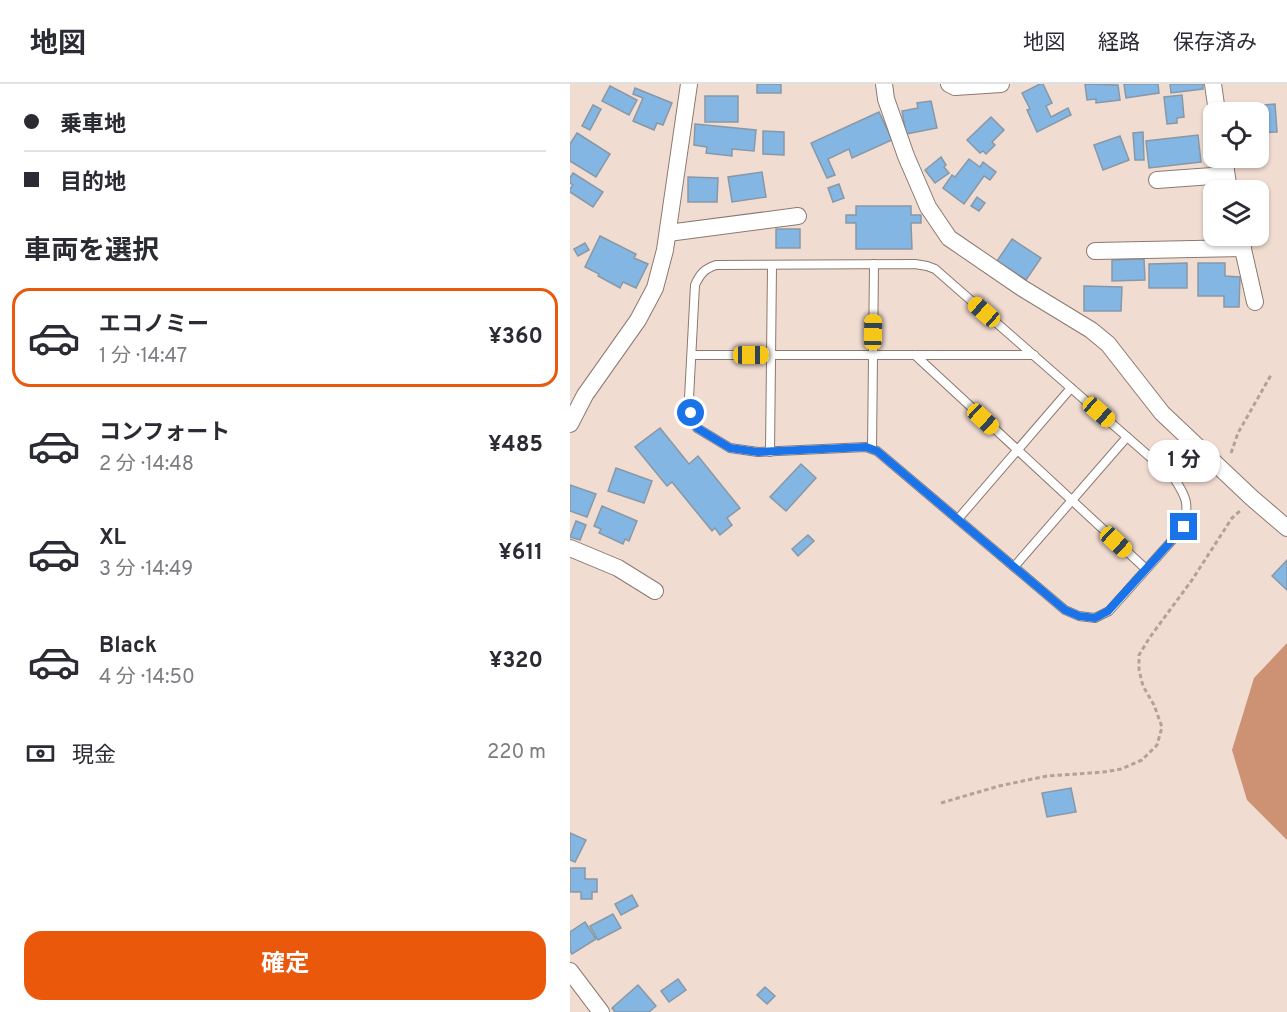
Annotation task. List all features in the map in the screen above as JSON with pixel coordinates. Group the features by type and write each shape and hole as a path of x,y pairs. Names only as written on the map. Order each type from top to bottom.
{"street":[{"path":"570,424 585,395 638,320 655,288 668,233 689,84"},
{"path":"884,84 886,99 906,156 928,207 949,238 1108,344 1162,413 1287,528"},
{"path":"949,84 955,87 1001,84"},
{"path":"1213,84 1216,102"},
{"path":"1157,180 1203,182"},
{"path":"668,233 798,216"},
{"path":"1095,251 1203,244"},
{"path":"1242,246 1255,302"},
{"path":"570,548 618,568 655,591"},
{"path":"570,971 601,1012"}],"lane":[{"path":"872,449 874,264"},
{"path":"915,264 935,269 1174,478 1185,495 1188,510 1184,527 1108,611 1095,618 1079,616 1065,610 877,451 866,447 758,452 730,448 697,428 691,413 689,398 695,285 705,269 716,265 772,265 915,264"},
{"path":"770,452 772,265"},
{"path":"692,355 1034,355"},
{"path":"915,355 1146,569"},
{"path":"958,519 1071,388"},
{"path":"1014,567 1127,437"}],"path":[{"path":"1224,472 1238,433 1271,375"},
{"path":"941,803 999,786 1047,776 1121,769 1142,760 1157,745 1162,727 1154,705 1143,686 1139,670 1139,655 1232,519 1252,498"}],"shaded area":[{"path":"1287,643 1287,840 1247,800 1232,750 1254,678"}],"building":[{"path":"757,84 781,84 781,93 757,93"},
{"path":"1043,84 1052,103 1046,106 1051,117 1068,108 1071,115 1037,132 1022,93"},
{"path":"1085,84 1118,85 1120,100 1096,103 1096,99 1087,100"},
{"path":"1124,84 1158,84 1159,93 1126,98"},
{"path":"1170,84 1203,84 1203,89 1171,93"},
{"path":"610,86 637,100 629,115 602,101"},
{"path":"635,88 672,103 663,125 657,123 654,130 633,121 643,98 633,94"},
{"path":"1182,95 1184,117 1177,118 1177,123 1167,124 1164,97"},
{"path":"705,96 738,96 738,122 705,122"},
{"path":"931,101 937,128 906,134 902,111 918,108 917,103"},
{"path":"1275,104 1277,132 1269,132 1269,105"},
{"path":"593,105 601,109 590,130 582,126"},
{"path":"879,112 892,140 852,158 849,149 828,159 835,175 827,178 811,143"},
{"path":"991,117 1004,130 992,142 995,145 986,154 983,151 980,153 967,140"},
{"path":"695,124 756,130 754,151 732,149 732,156 706,153 707,147 694,145"},
{"path":"763,131 784,132 784,155 763,154"},
{"path":"1143,132 1144,160 1135,160 1133,133"},
{"path":"577,133 610,154 596,177 570,161 570,144"},
{"path":"1198,135 1201,162 1149,168 1146,141"},
{"path":"1120,136 1129,160 1103,170 1094,145"},
{"path":"941,157 949,173 935,183 925,170"},
{"path":"969,159 980,167 983,162 996,172 990,180 984,176 964,204 943,188 952,175 955,177"},
{"path":"762,172 766,197 732,202 728,177"},
{"path":"573,173 603,192 593,207 570,192 573,185 570,183 570,178"},
{"path":"688,177 718,178 717,202 688,202"},
{"path":"839,184 844,198 833,202 828,188"},
{"path":"977,197 985,203 979,211 971,206"},
{"path":"856,206 911,206 911,215 921,215 921,223 911,223 912,249 856,249 856,223 846,223 846,215 856,215"},
{"path":"776,229 800,229 800,248 776,248"},
{"path":"600,236 636,254 634,258 648,264 636,288 623,282 620,288 585,267"},
{"path":"1012,239 1041,258 1026,280 997,261"},
{"path":"585,243 589,250 578,256 574,249"},
{"path":"1144,259 1145,280 1112,281 1112,260"},
{"path":"1187,263 1187,288 1149,288 1149,264"},
{"path":"1198,263 1225,263 1225,276 1240,277 1239,307 1224,307 1224,296 1198,296"},
{"path":"1084,286 1122,287 1121,311 1084,311"},
{"path":"660,428 689,464 698,456 740,508 727,518 732,525 720,535 715,528 712,531 672,482 667,486 635,447"},
{"path":"801,464 816,478 786,511 770,497"},
{"path":"616,468 652,481 644,503 608,491"},
{"path":"570,485 596,494 587,517 570,511"},
{"path":"602,506 637,521 629,541 625,539 623,544 599,533 601,529 594,526"},
{"path":"576,521 586,525 580,540 570,537"},
{"path":"808,535 814,541 798,556 792,549"},
{"path":"1287,560 1287,590 1272,576"},
{"path":"1071,788 1076,812 1047,817 1042,793"},
{"path":"570,833 586,840 575,862 570,860"},
{"path":"570,868 585,868 585,879 597,879 597,892 592,892 592,899 581,899 581,892 570,892"},
{"path":"632,895 638,906 621,915 615,904"},
{"path":"613,914 621,928 598,940 590,926"},
{"path":"585,922 596,939 572,954 570,932"},
{"path":"678,979 686,990 669,1002 661,991"},
{"path":"638,985 656,1006 649,1012 615,1012 612,1008"},
{"path":"765,987 775,996 767,1004 757,995"}],"route":[{"path":"691,413 697,428 730,448 758,452 866,447 877,451 1065,610 1079,616 1095,618 1108,611 1184,527"}]}
